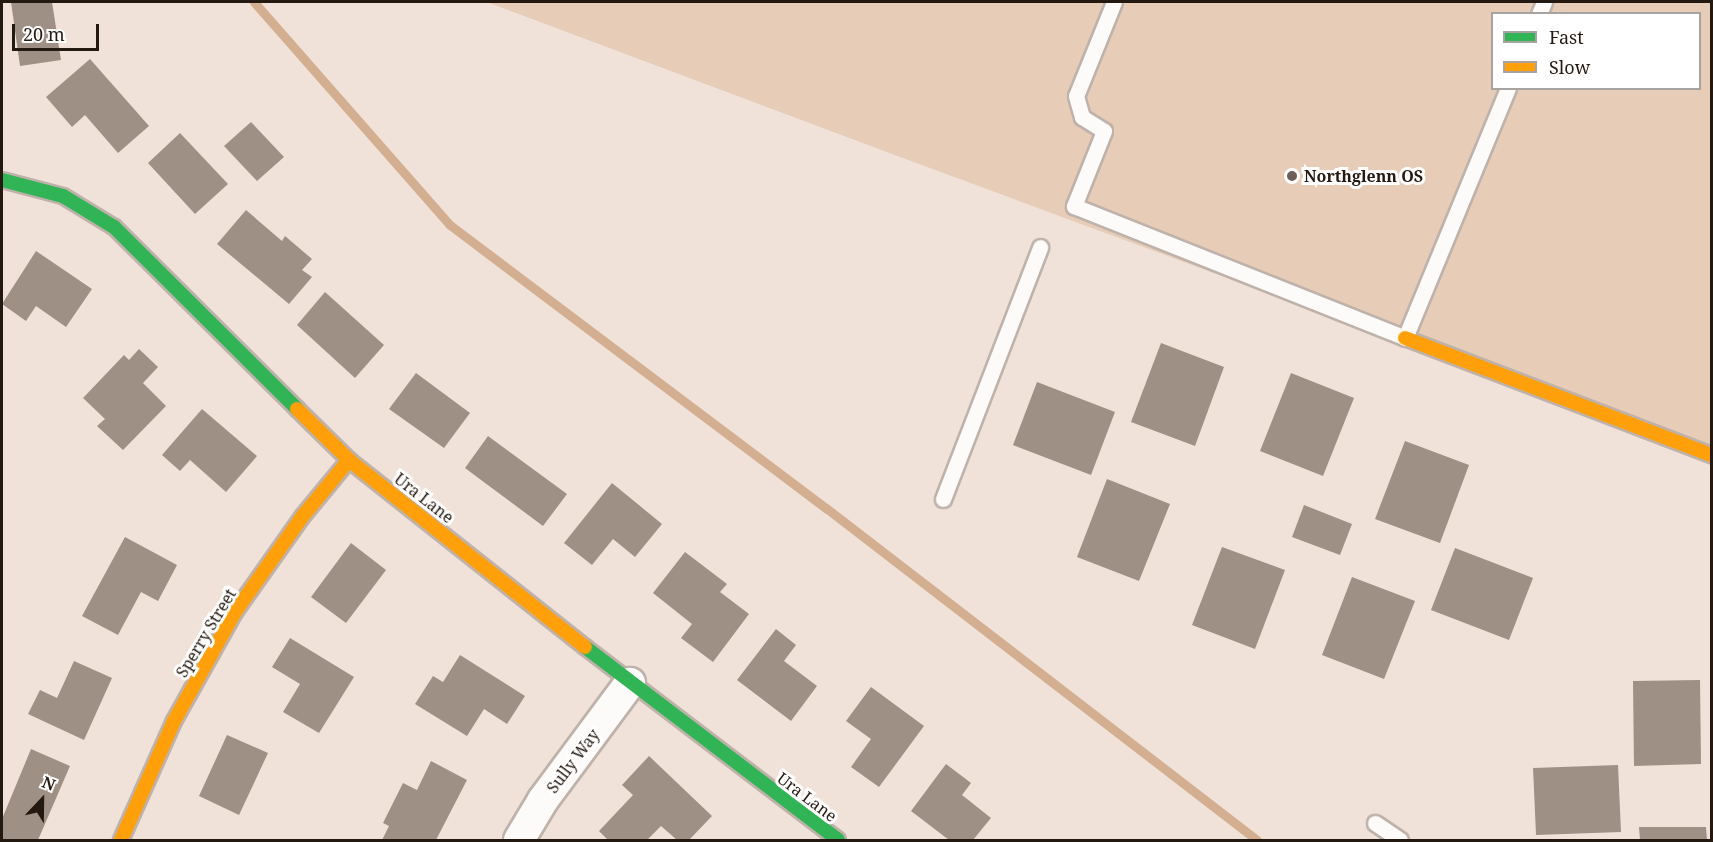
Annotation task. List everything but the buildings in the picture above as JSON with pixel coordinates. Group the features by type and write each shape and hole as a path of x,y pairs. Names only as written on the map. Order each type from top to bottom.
{"street":[{"name":"Ura Lane","path":"2,180 63,196 114,227 349,460 630,683 838,840"},
{"path":"1405,338 1712,455"},
{"name":"Sperry Street","path":"121,840 174,721 235,612 302,517 349,460"},
{"name":"Sully Way","path":"519,840 543,800 630,683"}],"lane":[{"path":"1114,2 1076,96 1082,117 1104,131 1074,206 1405,338 1507,90"},
{"path":"943,499 1040,247"},
{"path":"1375,823 1400,840"}],"shaded area":[{"path":"487,2 1711,2 1711,457 892,154"}],"waterway":[{"path":"254,2 450,225 826,508 1257,840"}],"traffic: fast":[{"path":"2,180 63,196 114,227 297,409"},
{"path":"585,647 838,840"}],"traffic: slow":[{"path":"1405,338 1712,455"},
{"path":"297,409 349,460 585,647"},
{"path":"121,840 174,721 235,612 302,517 349,460"}],"place":[{"name":"Northglenn OS","path":"1292,176"}]}
